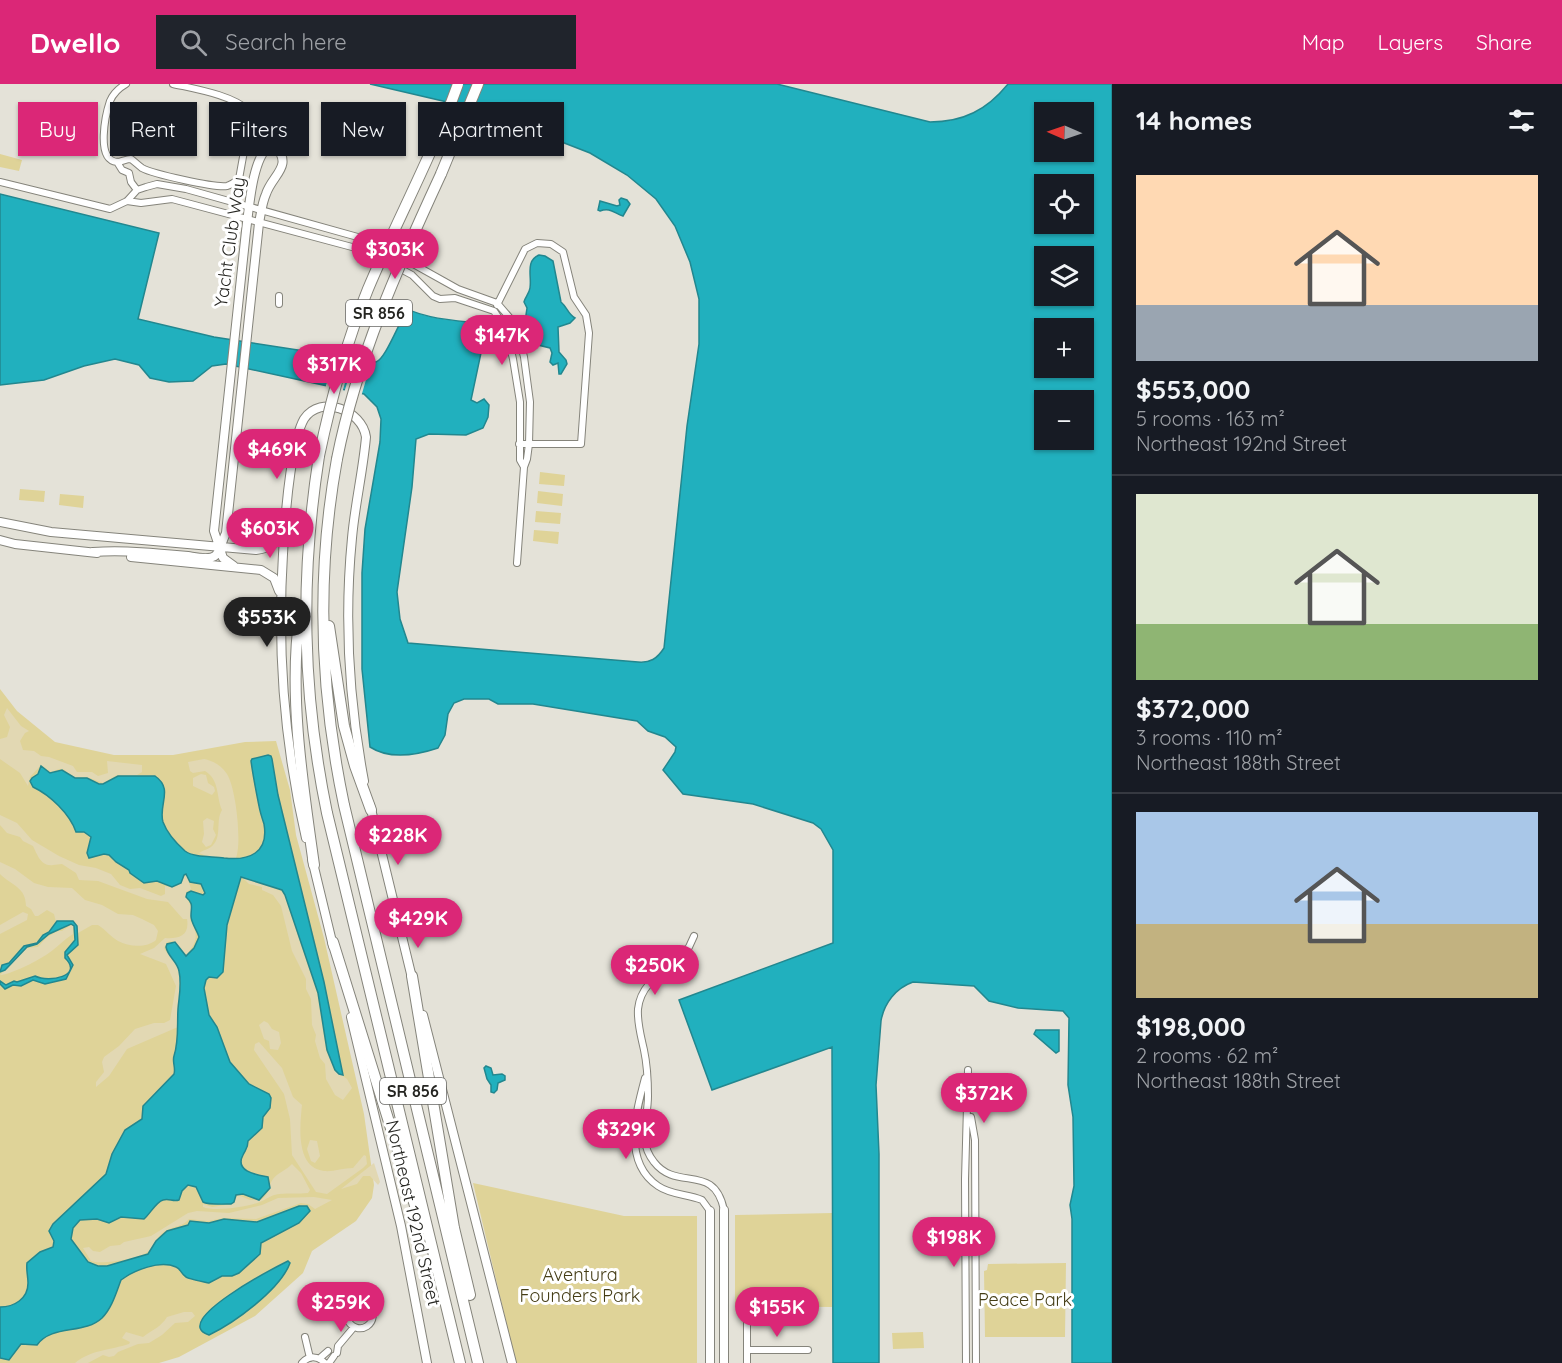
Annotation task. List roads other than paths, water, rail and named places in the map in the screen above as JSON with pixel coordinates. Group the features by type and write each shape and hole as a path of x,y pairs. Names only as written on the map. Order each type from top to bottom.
{"highway":[{"name":"SR 856","path":"458,84 438,136 376,271 354,326 335,387 319,456 310,524 305,629 307,675 320,777 460,1363"},
{"name":"SR 856","path":"478,84 376,320 353,394 337,459 328,520 323,588 326,688 340,787 478,1362"},
{"path":"306,573 297,630 297,685 299,756 314,866"},
{"path":"323,588 343,720 355,766 371,810"},
{"path":"333,942 416,1213 437,1268"},
{"path":"412,976 454,1228 475,1318 478,1362"}],"street":[{"path":"126,84 119,88 111,100 103,135 105,151 122,170 129,173 136,190"},
{"path":"117,162 131,159 146,169 192,181 226,186 239,179 249,111 221,96 173,84"},
{"name":"Yacht Club Way","path":"269,146 275,146 281,153 283,162 265,195 260,223 226,533 220,545 214,531 248,220 260,160 264,150 269,146"},
{"path":"0,182 110,209 127,201 136,190 157,184 172,185 372,240 458,289 497,303 516,325 524,357 530,402 528,459 524,467 517,563"},
{"path":"170,199 172,185"},
{"path":"127,201 141,203 170,199 367,251 412,275 433,297 455,298 494,311 506,329 513,359 519,402 520,460 524,467"},
{"path":"310,235 314,223"},
{"path":"367,251 372,240"},
{"path":"494,311 525,249 537,243 551,244 563,252 574,297 586,315 590,333 581,444 519,444"},
{"path":"412,275 418,266"},
{"path":"455,298 458,289"},
{"path":"279,296 279,304"},
{"name":"Northeast 192nd Street","path":"428,1363 401,1226 301,818 289,748 281,671 280,604 285,516 296,442 304,419 315,410 326,408 339,408 353,414 363,426 366,438 352,539 349,613 350,671 359,752 412,976 463,1168 510,1363"},
{"path":"0,522 51,532 220,545 256,550 271,546 279,538 285,516"},
{"path":"0,540 15,544 93,552 208,557 217,554 220,545"},
{"path":"220,545 225,561 234,566"},
{"path":"93,552 113,556 261,570 272,576 277,584 280,604"},
{"path":"694,936 689,947 655,977 640,998 638,1016 648,1096 644,1129 648,1154 656,1165 678,1177 705,1181 721,1195 724,1210 724,1363"},
{"path":"966,1363 965,1179 968,1070"},
{"path":"646,1071 634,1134 640,1165 658,1186 676,1195 702,1200 710,1211 710,1363"},
{"path":"968,1101 975,1140 976,1363"},
{"path":"709,1294 724,1298"},
{"path":"302,1363 310,1358 325,1361 354,1327 367,1326 373,1315 367,1303 352,1304 346,1317 350,1325 354,1327"},
{"path":"747,1308 747,1363"},
{"path":"305,1337 310,1358"},
{"path":"747,1350 808,1350"}],"water":[{"path":"370,84 777,84 930,122 953,120 974,113 992,101 1008,84 1112,84 1112,1363 1072,1363 1072,1219 1070,1205 1074,1186 1073,1117 1068,1085 1069,1018 1063,1011 1018,1008 989,1001 974,986 913,982 901,988 892,997 881,1021 876,1085 879,1154 879,1363 833,1363 832,1047 712,1090 679,1000 833,943 833,850 821,829 813,823 753,804 683,794 663,770 676,747 665,737 648,731 637,721 533,704 498,704 489,699 464,699 454,703 448,714 445,735 438,748 421,753 395,755 370,747 362,669 362,573 365,529 380,442 381,419 377,407 364,394 226,364 212,366 193,381 169,382 150,378 139,365 115,359 84,366 44,380 0,385 0,194 159,233 138,319 214,337 376,362 387,349 404,316 394,302 423,315 477,323 483,335 471,400 477,403 484,399 489,405 488,417 483,428 466,435 429,434 416,439 412,487 397,592 400,619 408,643 638,662 653,660 664,648 687,426 699,344 699,299 690,262 675,226 656,199 627,175 590,153 564,143 564,102 447,102"},
{"path":"621,198 630,204 623,216 609,210 598,210 600,201 617,206 620,205"},
{"path":"539,255 553,261 561,302 575,318 570,323 558,327 559,352 567,364 561,374 559,374 558,363 553,365 550,362 552,353 550,348 534,344 525,322 527,308 524,302 530,288 531,265"},
{"path":"268,755 272,759 278,795 324,982 343,1075 335,1070 327,1050 318,993 285,895 282,890 241,877 227,925 223,972 217,978 209,977 204,988 209,1015 217,1027 230,1062 249,1084 269,1094 271,1098 270,1108 263,1117 262,1128 248,1141 241,1161 248,1172 268,1177 270,1188 259,1200 243,1194 236,1195 231,1204 209,1204 203,1202 196,1187 188,1185 182,1191 179,1200 160,1201 144,1219 121,1217 109,1223 97,1219 80,1220 73,1228 71,1239 88,1262 98,1266 107,1266 148,1254 156,1241 167,1231 188,1225 190,1221 209,1223 224,1219 257,1222 299,1206 307,1206 310,1211 299,1223 261,1243 260,1254 239,1273 222,1276 209,1283 187,1278 178,1268 170,1265 155,1265 140,1270 121,1280 108,1310 95,1323 51,1334 37,1345 21,1344 9,1360 0,1358 0,1307 15,1304 26,1294 27,1263 40,1252 53,1247 54,1241 49,1231 53,1224 106,1174 112,1154 125,1130 142,1119 143,1106 174,1074 180,981 178,968 166,947 167,944 175,942 186,956 194,948 199,937 191,919 191,904 186,897 191,891 203,895 205,893 201,884 190,882 186,874 181,883 172,887 157,881 144,883 109,855 89,858 87,853 91,837 84,832 76,832 64,812 52,800 33,787 30,781 38,774 41,766 50,773 62,770 75,778 87,778 99,784 118,776 155,776 164,786 163,822 175,841 185,851 198,856 233,859 255,853 263,842 264,824 251,761"},
{"path":"57,921 73,921 77,926 78,945 67,955 73,965 66,979 45,984 33,980 21,986 13,985 5,989 0,981 6,985 35,976 48,979 68,973 70,964 65,958 65,952 75,940 74,926 71,924 49,934 37,944 27,947 5,970 0,972 2,965 9,963 24,946 37,943"},
{"path":"1036,1030 1059,1030 1059,1051 1056,1053 1034,1034"},
{"path":"486,1066 491,1068 493,1075 505,1076 505,1080 498,1083 494,1093 491,1092 491,1085 487,1079 484,1068"},
{"path":"288,1261 290,1263 277,1284 255,1305 209,1335 200,1328 203,1319 213,1307 248,1283"}],"park label":[{"name":"Aventura Founders Park","path":"580,1285"},
{"name":"Peace Park","path":"1025,1300"}]}
